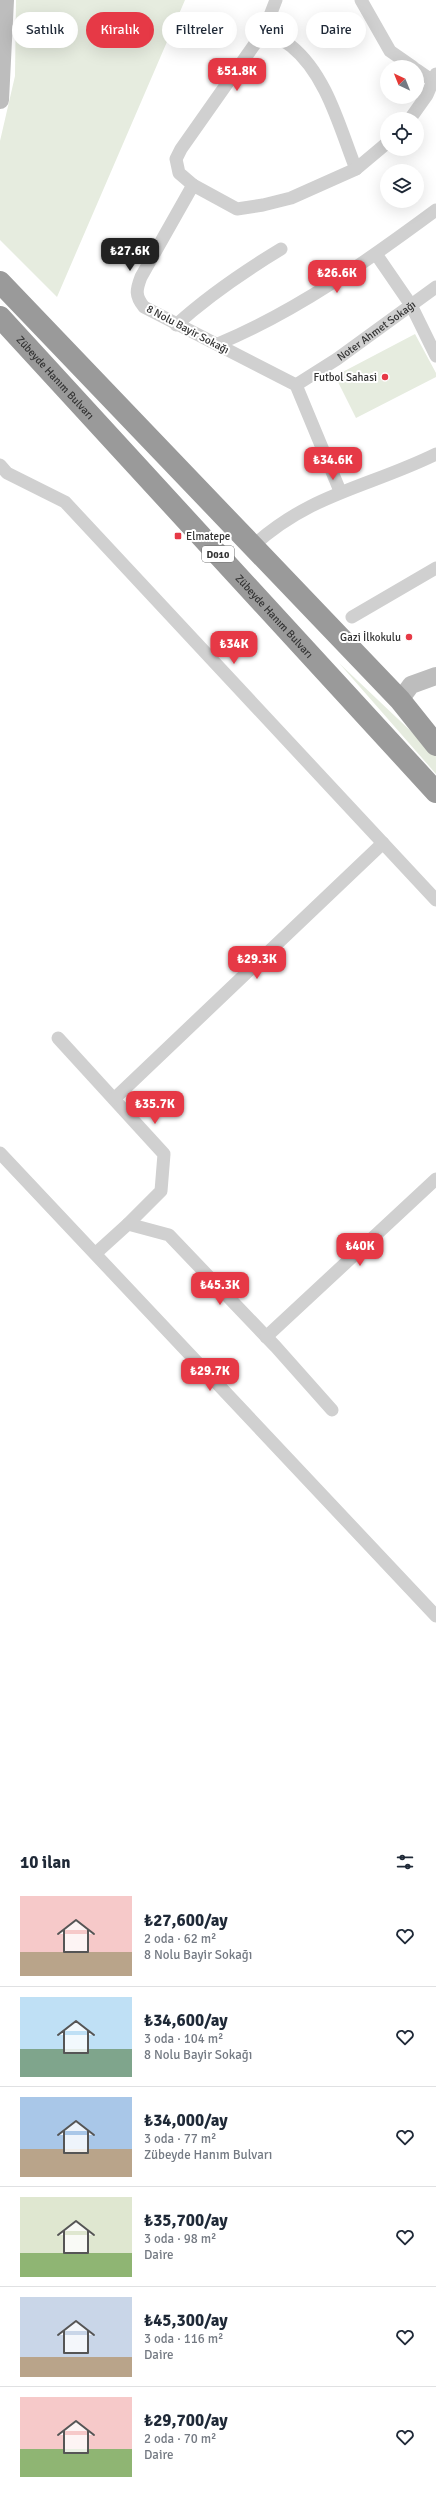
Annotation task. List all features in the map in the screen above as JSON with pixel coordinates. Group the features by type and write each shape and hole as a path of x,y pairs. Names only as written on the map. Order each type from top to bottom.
{"highway":[{"name":"D010","path":"0,282 400,700 436,745"},
{"name":"Zübeyde Hanım Bulvarı","path":"0,317 436,792"}],"street":[{"path":"0,100 5,0"},
{"path":"271,12 276,0"},
{"path":"361,0 390,51 403,60"},
{"path":"252,48 181,149 176,159 178,173 193,185 237,210 291,198 356,169 380,150"},
{"path":"293,48 309,66 323,87 356,169"},
{"path":"415,112 428,95 435,78 424,73"},
{"name":"8 Nolu Bayir Sokağı","path":"193,185 141,277 136,291 138,300 144,307 176,325 218,344 275,376 296,385"},
{"path":"218,344 255,329 304,300 376,254 436,210"},
{"path":"176,325 203,300 229,281 281,249"},
{"path":"376,254 411,305 436,356"},
{"name":"Noter Ahmet Sokağı","path":"296,385 337,360 436,288"},
{"path":"296,385 340,491"},
{"path":"253,546 273,528 293,515 340,491 410,467 436,454"},
{"path":"0,465 7,473 65,502 436,900"},
{"path":"352,617 436,568"},
{"path":"400,700 411,685 436,676"},
{"path":"114,1099 383,843"},
{"path":"58,1038 164,1154 161,1191 96,1253"},
{"path":"0,1153 96,1253 436,1616"},
{"path":"266,1337 436,1178"},
{"path":"128,1224 169,1235 266,1337 332,1410"}],"shaded area":[{"path":"16,0 185,0 180,12 162,12 162,48 164,48 57,297 0,240 0,141 15,76 15,48 78,48 78,12 16,12"},
{"name":"Futbol Sahasi","path":"415,334 436,373 436,377 356,418 335,376"},
{"path":"339,663 436,755 436,774"}],"place":[{"name":"Futbol Sahasi","path":"385,377"},
{"name":"Elmatepe","path":"178,536"},
{"name":"Gazi İlkokulu","path":"409,637"}]}
